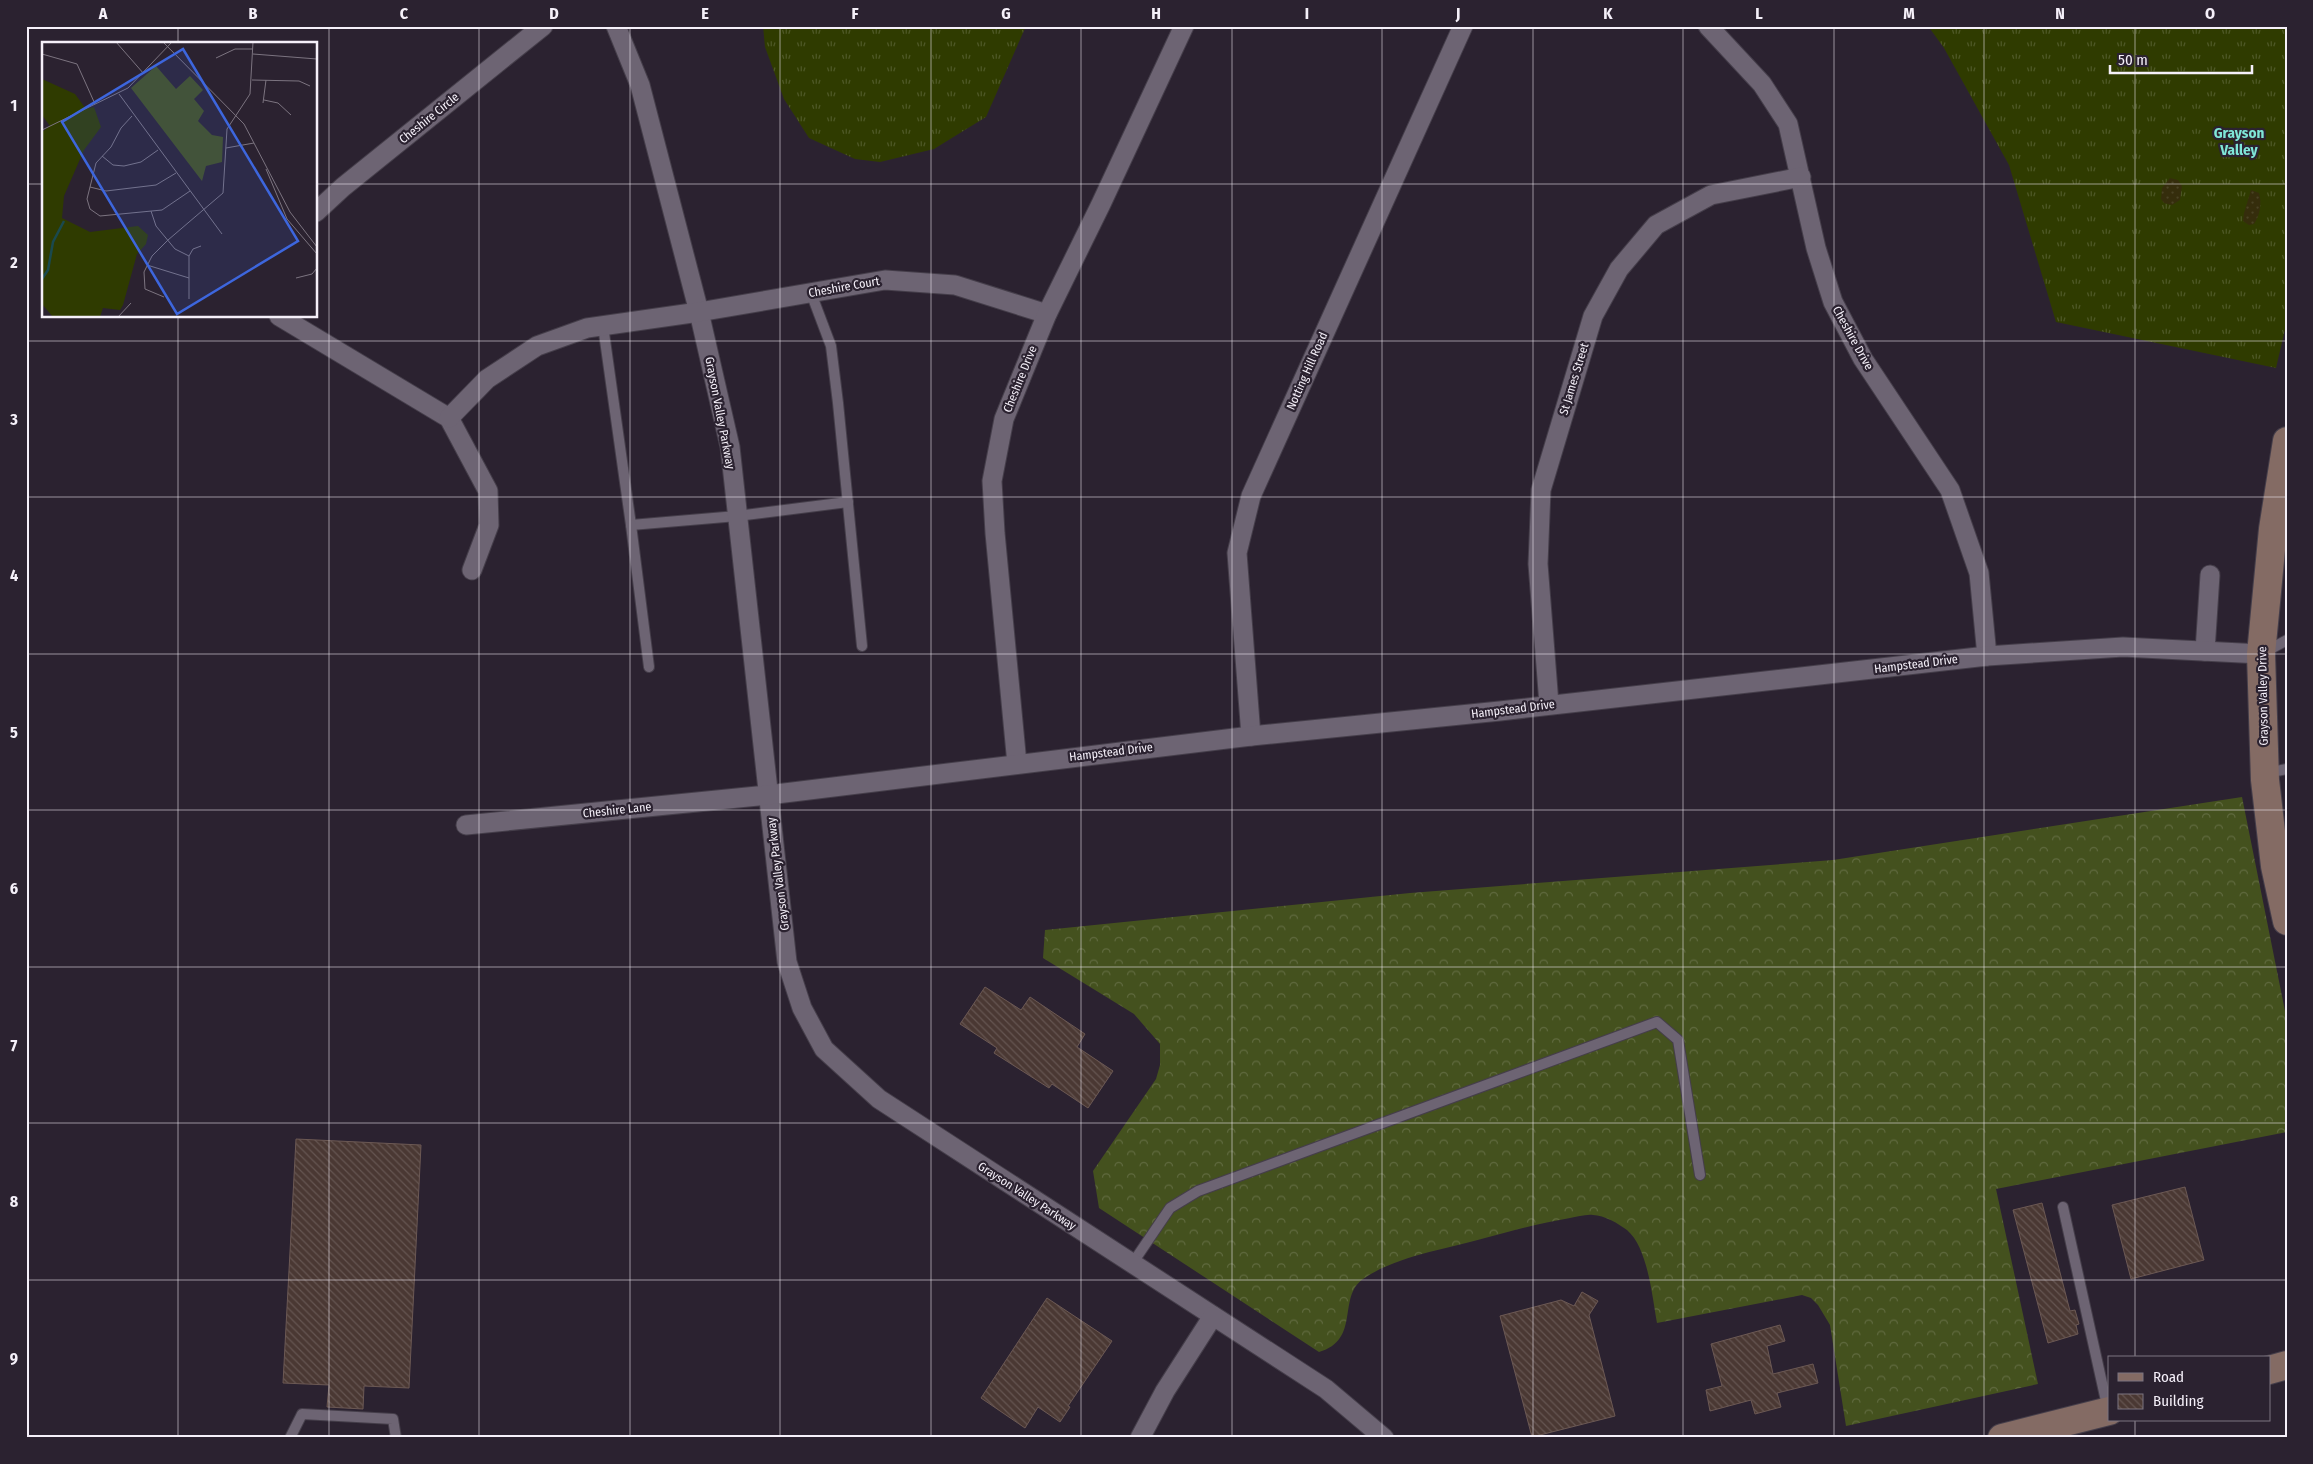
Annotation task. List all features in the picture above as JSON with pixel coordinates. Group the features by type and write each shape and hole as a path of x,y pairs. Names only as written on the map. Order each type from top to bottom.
{"street":[{"name":"Cheshire Circle","path":"318,210 343,187 543,26"},
{"name":"Grayson Valley Parkway","path":"616,26 640,84 699,312 730,447 768,794 778,861 787,962 802,1008 824,1049 879,1099 1326,1390 1384,1438"},
{"name":"Cheshire Drive","path":"1017,764 995,533 992,481 1004,419 1047,314 1102,204 1184,26"},
{"name":"Notting Hill Road","path":"1251,736 1237,553 1251,496 1463,26"},
{"name":"Cheshire Drive","path":"1708,26 1762,84 1788,124 1816,248 1833,302 1862,358 1950,490 1979,573 1987,656"},
{"name":"St James Street","path":"1549,704 1538,564 1541,490 1593,316 1619,268 1656,225 1711,195 1801,177"},
{"name":"Cheshire Court","path":"699,312 884,280 955,285 1047,314"},
{"path":"449,418 487,379 537,346 587,328 699,312"},
{"path":"283,318 449,418 488,491 489,524 472,570"},
{"name":"Grayson Valley Drive","path":"2287,441 2273,529 2260,654 2276,771 2275,866 2287,921"},
{"path":"2205,651 2210,575"},
{"name":"Hampstead Drive","path":"768,794 1251,736 1987,656 2123,647 2260,654"},
{"name":"Cheshire Lane","path":"466,825 768,794"},
{"path":"1140,1438 1165,1391 1213,1316"},
{"path":"2270,1370 2287,1365"},
{"path":"2002,1438 2108,1411"}],"lane":[{"path":"811,293 830,346 862,646"},
{"path":"603,326 649,667"},
{"path":"631,525 738,516 848,502"},
{"path":"2260,654 2287,640"},
{"path":"1132,1264 1170,1208 1198,1191 1657,1022 1678,1040 1700,1175"},
{"path":"2063,1207 2108,1407"},
{"path":"290,1438 302,1414 393,1419 396,1438"}],"green space":[{"path":"763,26 1026,26 986,117 934,149 880,162 855,159 809,138 784,99 765,47"},
{"path":"1928,26 2287,26 2287,321 2276,368 2056,322 2009,165 1944,48"},
{"path":"2242,797 2287,1021 2287,1132 1996,1189 2038,1384 1846,1426 1830,1325 1818,1305 1811,1298 1802,1295 1657,1323 1651,1286 1640,1248 1627,1230 1597,1215 1538,1224 1422,1254 1376,1271 1363,1279 1355,1287 1351,1296 1345,1328 1340,1338 1332,1346 1319,1352 1099,1208 1093,1171 1156,1079 1160,1065 1160,1044 1134,1014 1043,958 1045,930 1410,893 1833,860"}],"sand":[{"path":"2170,178 2178,180 2182,186 2180,200 2172,205 2164,203 2161,199 2162,188"},
{"path":"2251,190 2259,193 2260,205 2254,224 2249,225 2243,221"}],"building":[{"path":"985,987 1021,1010 1030,997 1085,1034 1077,1047 1113,1071 1088,1108 1052,1084 1049,1088 994,1053 997,1048 960,1024"},
{"path":"296,1139 421,1145 409,1388 364,1386 363,1409 327,1407 329,1385 283,1383"},
{"path":"2185,1187 2204,1260 2131,1279 2112,1205"},
{"path":"2042,1203 2070,1311 2075,1310 2079,1324 2076,1325 2078,1334 2048,1343 2013,1210"},
{"path":"1582,1292 1598,1301 1589,1315 1615,1416 1532,1437 1500,1316 1561,1300 1574,1306"},
{"path":"1047,1298 1112,1341 1068,1406 1070,1407 1060,1422 1038,1407 1025,1428 981,1398"},
{"path":"1780,1325 1785,1341 1767,1346 1773,1374 1813,1364 1818,1383 1777,1393 1781,1407 1755,1414 1751,1400 1710,1411 1706,1390 1722,1386 1711,1344"}],"district":[{"name":"Grayson Valley","path":"2239,142"}]}
